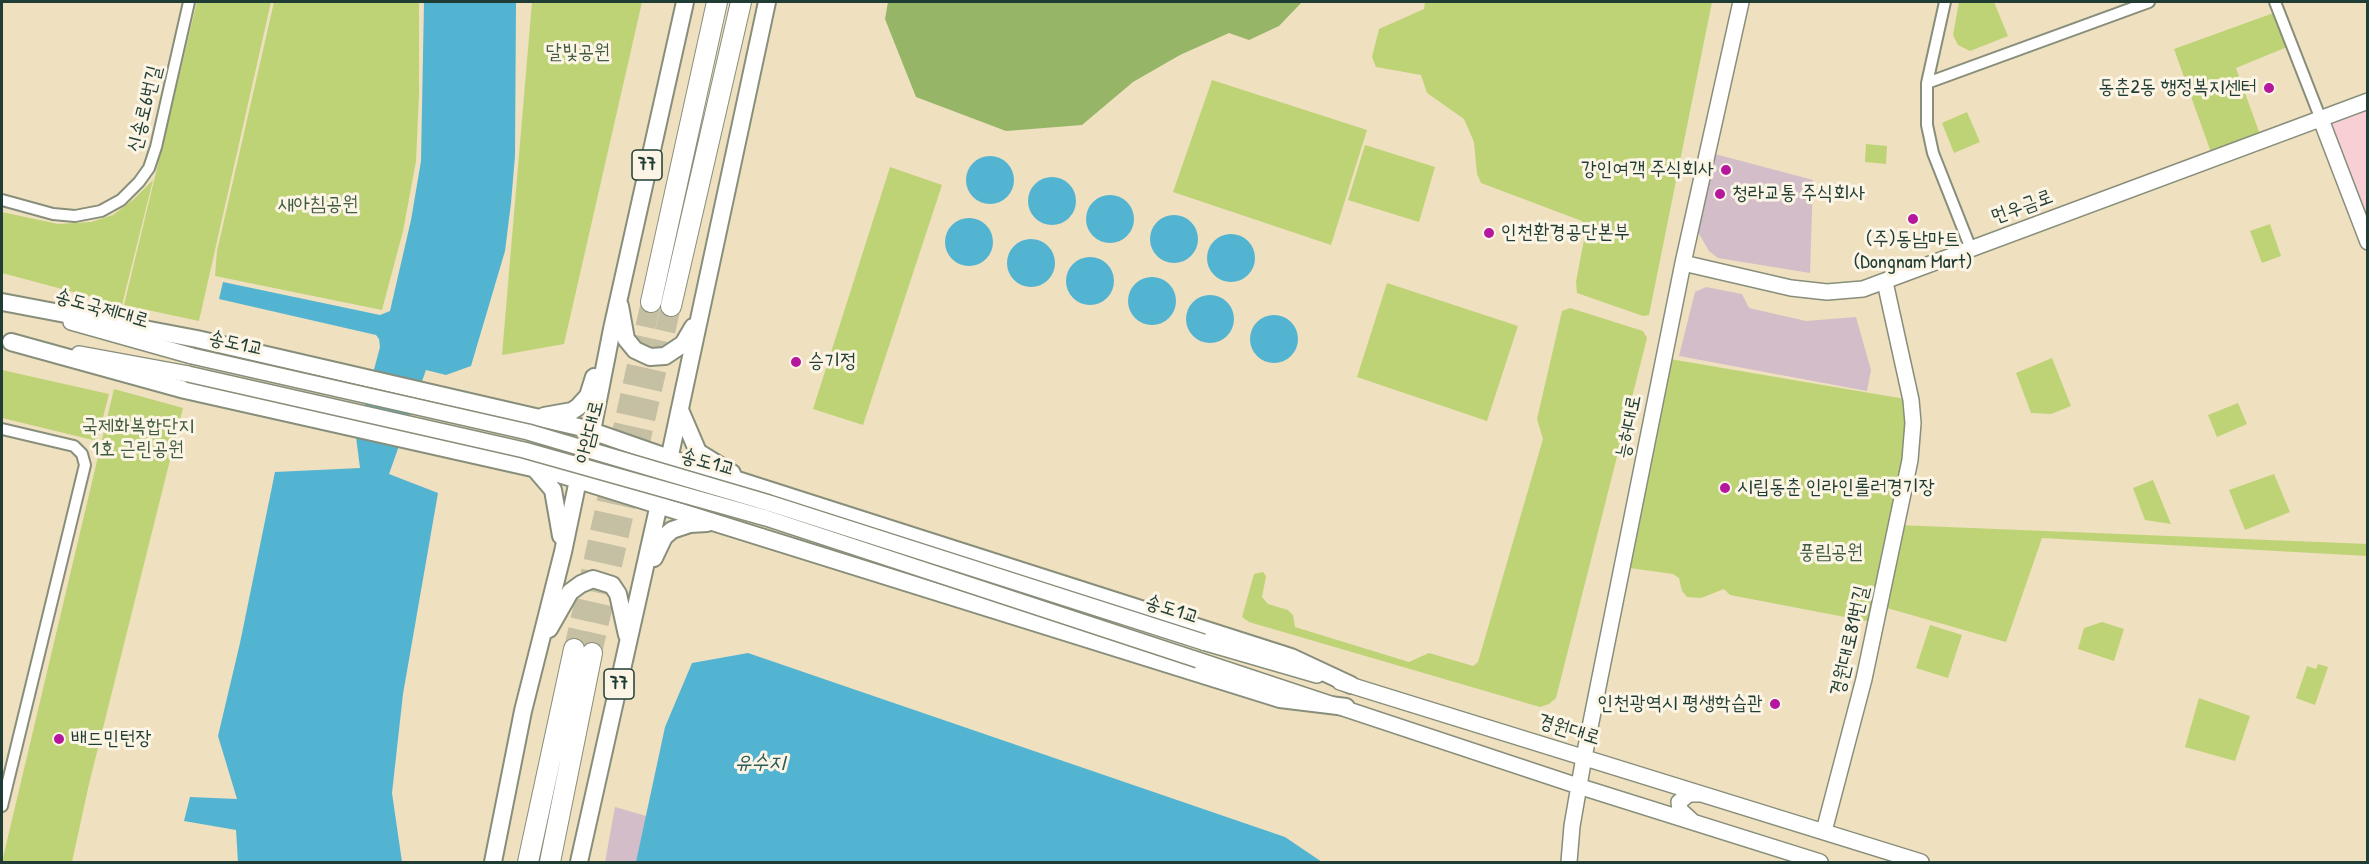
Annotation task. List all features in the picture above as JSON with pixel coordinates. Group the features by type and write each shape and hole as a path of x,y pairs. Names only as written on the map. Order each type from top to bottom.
{"highway":[{"path":"651,302 717,2"},
{"path":"671,306 741,2"},
{"path":"528,862 583,651 550,862"}],"main road":[{"name":"아암대로","path":"493,862 523,711 563,552 578,480 592,431 619,296 685,2"},
{"name":"77","path":"579,862 680,409 767,2"},
{"name":"능허대로","path":"1569,862 1578,786 1683,263 1741,2"},
{"name":"먼우금로","path":"1683,263 1791,288 1827,292 1863,289 2367,101"},
{"path":"2320,117 2367,242"},
{"name":"경원대로81번길","path":"1824,831 1864,679 1910,460 1913,423 1911,400 1885,282"},
{"path":"619,296 626,339 635,350 650,357 665,356 684,344 700,314"},
{"path":"2,302 197,339 592,431 669,458 1291,657 1351,685"},
{"name":"송도국제대로","path":"2,302 192,356"},
{"path":"519,414 558,414 572,411 578,406 588,396 612,329"},
{"path":"6,340 187,382 578,480 1280,699 1346,707 1578,786 1820,862"},
{"name":"송도1교","path":"192,356 528,432 769,502 1203,642"},
{"name":"송도1교","path":"187,382 547,456 766,518 1346,707"},
{"path":"680,409 698,452 722,465 742,481"},
{"path":"535,469 553,489 563,552"},
{"path":"641,586 664,537 672,530 690,524 715,522"},
{"path":"540,641 554,622 570,592 593,579 612,585 618,594 628,641"},
{"name":"경원대로","path":"1203,642 1351,685 1921,862"},
{"path":"1694,823 1680,810 1679,802 1689,794 1703,794"}],"street":[{"name":"신송로6번길","path":"2,200 53,214 75,216 101,211 121,200 139,182 149,168 156,147 189,2"},
{"path":"1945,2 1927,83 1927,125 1933,153 1971,249"},
{"path":"1927,83 2149,2"},
{"path":"2275,2 2320,117"},
{"path":"2,429 74,446 82,454 85,465 5,773 2,806"}],"shaded area":[{"path":"2367,101 2367,242 2320,117"},
{"path":"1715,154 1813,180 1810,273 1718,258 1709,251 1698,232"},
{"path":"1706,287 1742,294 1749,308 1806,321 1856,317 1871,370 1867,391 1679,356 1695,292"},
{"path":"615,807 806,862 605,862"}],"green space":[{"name":"새아침공원","path":"197,2 271,2 199,321 124,305"},
{"name":"새아침공원","path":"274,2 419,2 416,161 403,231 382,310 215,276 217,251"},
{"name":"달빛공원","path":"532,2 642,2 564,344 502,355"},
{"path":"888,2 1302,2 1279,26 1249,40 1229,33 1180,55 1133,82 1082,125 1006,131 916,97 885,19"},
{"path":"1425,2 1712,2 1649,315 1643,316 1577,293 1576,282 1586,229 1582,221 1481,183 1477,174 1474,142 1464,119 1427,93 1421,75 1376,67 1372,57 1379,29 1424,9"},
{"path":"1959,2 1994,2 2008,36 1970,51 1958,45 1953,35"},
{"path":"2279,11 2292,45 2236,68 2262,140 2213,158 2174,49"},
{"path":"1212,80 1367,130 1331,245 1173,192"},
{"path":"1967,112 1980,142 1954,153 1942,123"},
{"path":"1866,144 1887,146 1886,164 1865,162"},
{"path":"1365,145 1435,167 1419,222 1348,200"},
{"path":"890,167 942,185 863,425 813,409"},
{"path":"153,180 122,305 2,273 2,212 58,224 91,222 113,215"},
{"path":"2270,224 2281,256 2262,263 2250,231"},
{"path":"1387,283 1518,326 1487,421 1357,377"},
{"path":"1570,308 1643,331 1647,338 1556,698 1540,707 1249,622 1242,617 1254,574 1263,572 1266,576 1262,597 1268,604 1288,610 1293,615 1295,627 1409,662 1429,653 1473,666 1478,662 1543,439 1537,419 1562,311"},
{"name":"풍림공원","path":"1664,358 1911,400 1897,525 2368,544 2367,556 2042,538 2006,642 1880,606 1876,623 1730,595 1724,589 1701,598 1687,597 1682,591 1679,578 1673,574 1622,567"},
{"path":"2052,358 2071,406 2051,414 2031,413 2016,373"},
{"path":"2,370 109,394 97,441 2,418"},
{"name":"국제화복합단지 1호 근린공원","path":"114,389 183,408 89,784 72,862 2,862"},
{"path":"2238,403 2247,424 2217,437 2208,415"},
{"path":"2274,474 2290,512 2245,530 2229,490"},
{"path":"2153,480 2171,524 2145,520 2133,488"},
{"path":"2102,622 2124,629 2114,661 2078,649 2084,628"},
{"path":"1930,625 1962,635 1948,678 1916,668"},
{"path":"2318,664 2328,667 2315,705 2296,698 2307,666 2316,669"},
{"path":"2199,698 2250,716 2235,761 2185,747"}],"water":[{"path":"424,2 516,2 515,156 505,251 471,366 446,375 426,370 389,474 438,493 403,694 392,793 402,862 238,862 236,830 184,821 190,797 237,799 218,736 240,643 275,472 360,468 356,437 380,347 376,335 219,299 223,282 380,315 390,311 411,220 421,161"},
{"path":"990,156 1007,163 1014,180 1007,197 990,204 973,197 966,180 973,163"},
{"path":"1052,177 1069,184 1076,201 1069,218 1052,225 1035,218 1028,201 1035,184"},
{"path":"1110,195 1127,202 1134,219 1127,236 1110,243 1093,236 1086,219 1093,202"},
{"path":"1174,215 1191,222 1198,239 1191,256 1174,263 1157,256 1150,239 1157,222"},
{"path":"969,218 986,225 993,242 986,259 969,266 952,259 945,242 952,225"},
{"path":"1231,234 1248,241 1255,258 1248,275 1231,282 1214,275 1207,258 1214,241"},
{"path":"1031,239 1048,246 1055,263 1048,280 1031,287 1014,280 1007,263 1014,246"},
{"path":"1090,257 1107,264 1114,281 1107,298 1090,305 1073,298 1066,281 1073,264"},
{"path":"1152,277 1169,284 1176,301 1169,318 1152,325 1135,318 1128,301 1135,284"},
{"path":"1210,295 1227,302 1234,319 1227,336 1210,343 1193,336 1186,319 1193,302"},
{"path":"1274,315 1291,322 1298,339 1291,356 1274,363 1257,356 1250,339 1257,322"},
{"name":"유수지","path":"748,653 1285,837 1322,862 636,862 665,727 692,663"}],"tunnel":[{"path":"574,649 651,302"},
{"path":"592,653 671,306"}],"place":[{"name":"동춘2동 행정복지센터","path":"2269,88"},
{"name":"강인여객 주식회사","path":"1726,170"},
{"name":"청라교통 주식회사","path":"1720,194"},
{"name":"(주)동남마트 (Dongnam Mart)","path":"1913,219"},
{"name":"인천환경공단본부","path":"1489,233"},
{"name":"승기정","path":"796,362"},
{"name":"시립동춘 인라인롤러경기장","path":"1725,488"},
{"name":"인천광역시 평생학습관","path":"1775,704"},
{"name":"배드민턴장","path":"59,739"}]}
